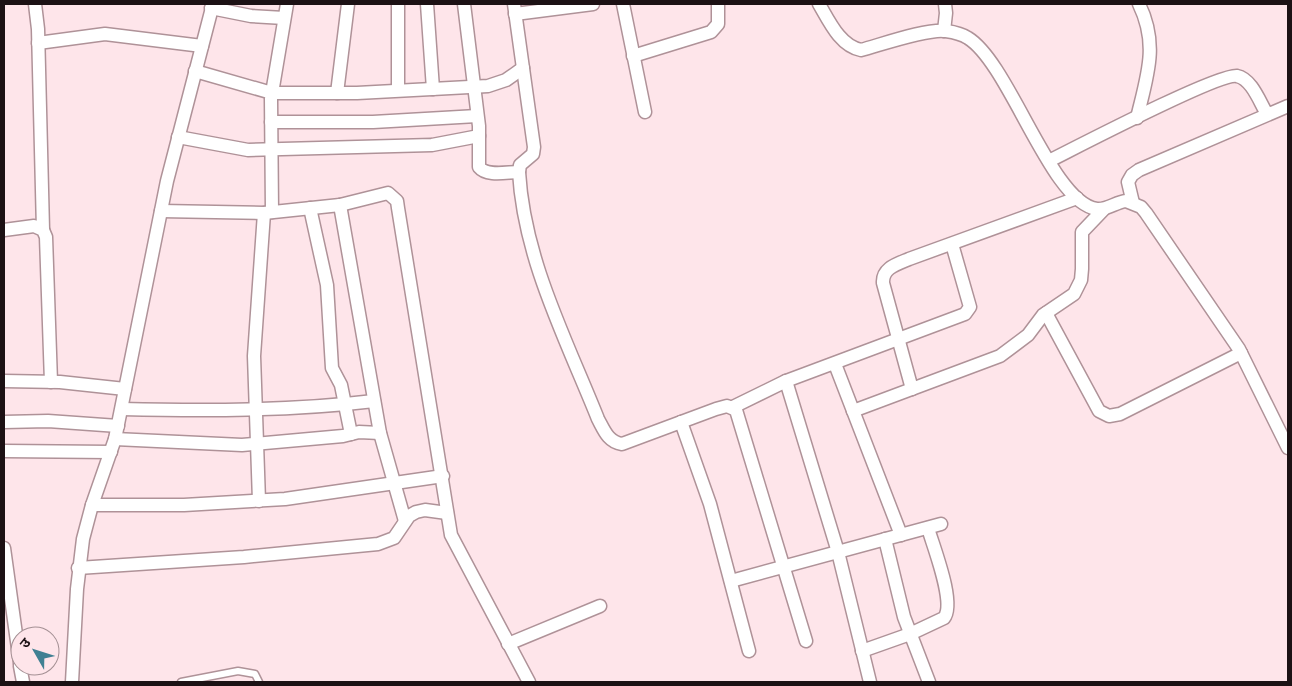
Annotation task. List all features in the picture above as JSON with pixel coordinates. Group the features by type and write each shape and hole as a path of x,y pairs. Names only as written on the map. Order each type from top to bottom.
{"street":[{"path":"35,4 38,44 42,230 46,237 48,253 51,382"},
{"path":"259,501 254,356 268,213 272,149 272,93 287,4"},
{"path":"337,93 348,4"},
{"path":"398,4 398,90"},
{"path":"427,4 433,89"},
{"path":"464,4 477,116 481,170 490,173 519,172"},
{"path":"593,4 515,9 534,147 533,154 520,165 519,172 536,265 606,434 611,440 622,444 716,408 733,407 786,381 958,318 969,311 969,299 952,244"},
{"path":"623,4 645,112"},
{"path":"633,56 712,32 718,24 718,4"},
{"path":"819,4 842,38 852,49 860,50 944,30 967,37 984,54 1049,160 1077,198 1091,207 1104,209"},
{"path":"944,4 946,13 944,30"},
{"path":"1137,118 1151,50 1148,26 1139,4"},
{"path":"72,682 78,568 92,505 113,446 118,426 161,211 178,136 212,6 251,16 284,18"},
{"path":"38,44 105,34 202,46"},
{"path":"195,71 272,93 337,93 498,84 523,68"},
{"path":"1049,160 1228,76 1238,76 1245,80 1267,114"},
{"path":"1133,203 1128,182 1140,170 1267,114 1288,107"},
{"path":"271,122 364,122 477,116"},
{"path":"178,136 239,150 432,145 479,136"},
{"path":"161,211 268,213 340,204 388,192 396,201 444,476 447,513 455,544 529,682"},
{"path":"912,389 882,276 886,270 897,264 1077,198"},
{"path":"853,411 1008,352 1028,335 1046,313 1074,294 1078,288 1082,269 1082,232 1104,209 1120,202 1133,203 1146,213 1241,353 1288,448"},
{"path":"340,204 380,433 405,521"},
{"path":"310,208 327,285 332,368 341,385 352,434"},
{"path":"4,230 34,226 42,230"},
{"path":"1046,313 1099,410 1109,416 1120,414 1241,353"},
{"path":"835,364 900,535"},
{"path":"4,381 51,382 125,389"},
{"path":"786,381 838,552 870,682"},
{"path":"122,409 227,411 374,402"},
{"path":"733,407 736,410 785,566 806,641"},
{"path":"4,422 48,421 118,426"},
{"path":"681,422 710,504 749,651"},
{"path":"4,451 113,446 257,444 367,431 380,433"},
{"path":"92,505 184,505 259,501 302,497 444,476"},
{"path":"78,568 244,557 378,544 394,538 409,516 424,510 447,513"},
{"path":"731,581 941,524"},
{"path":"862,651 910,634 944,618 949,609 928,528"},
{"path":"885,539 892,575 910,634 929,682"},
{"path":"4,548 14,626"},
{"path":"508,644 600,606"}],"lane":[{"path":"181,682 238,671 255,674 259,682"},
{"path":"72,682 78,682"}]}
